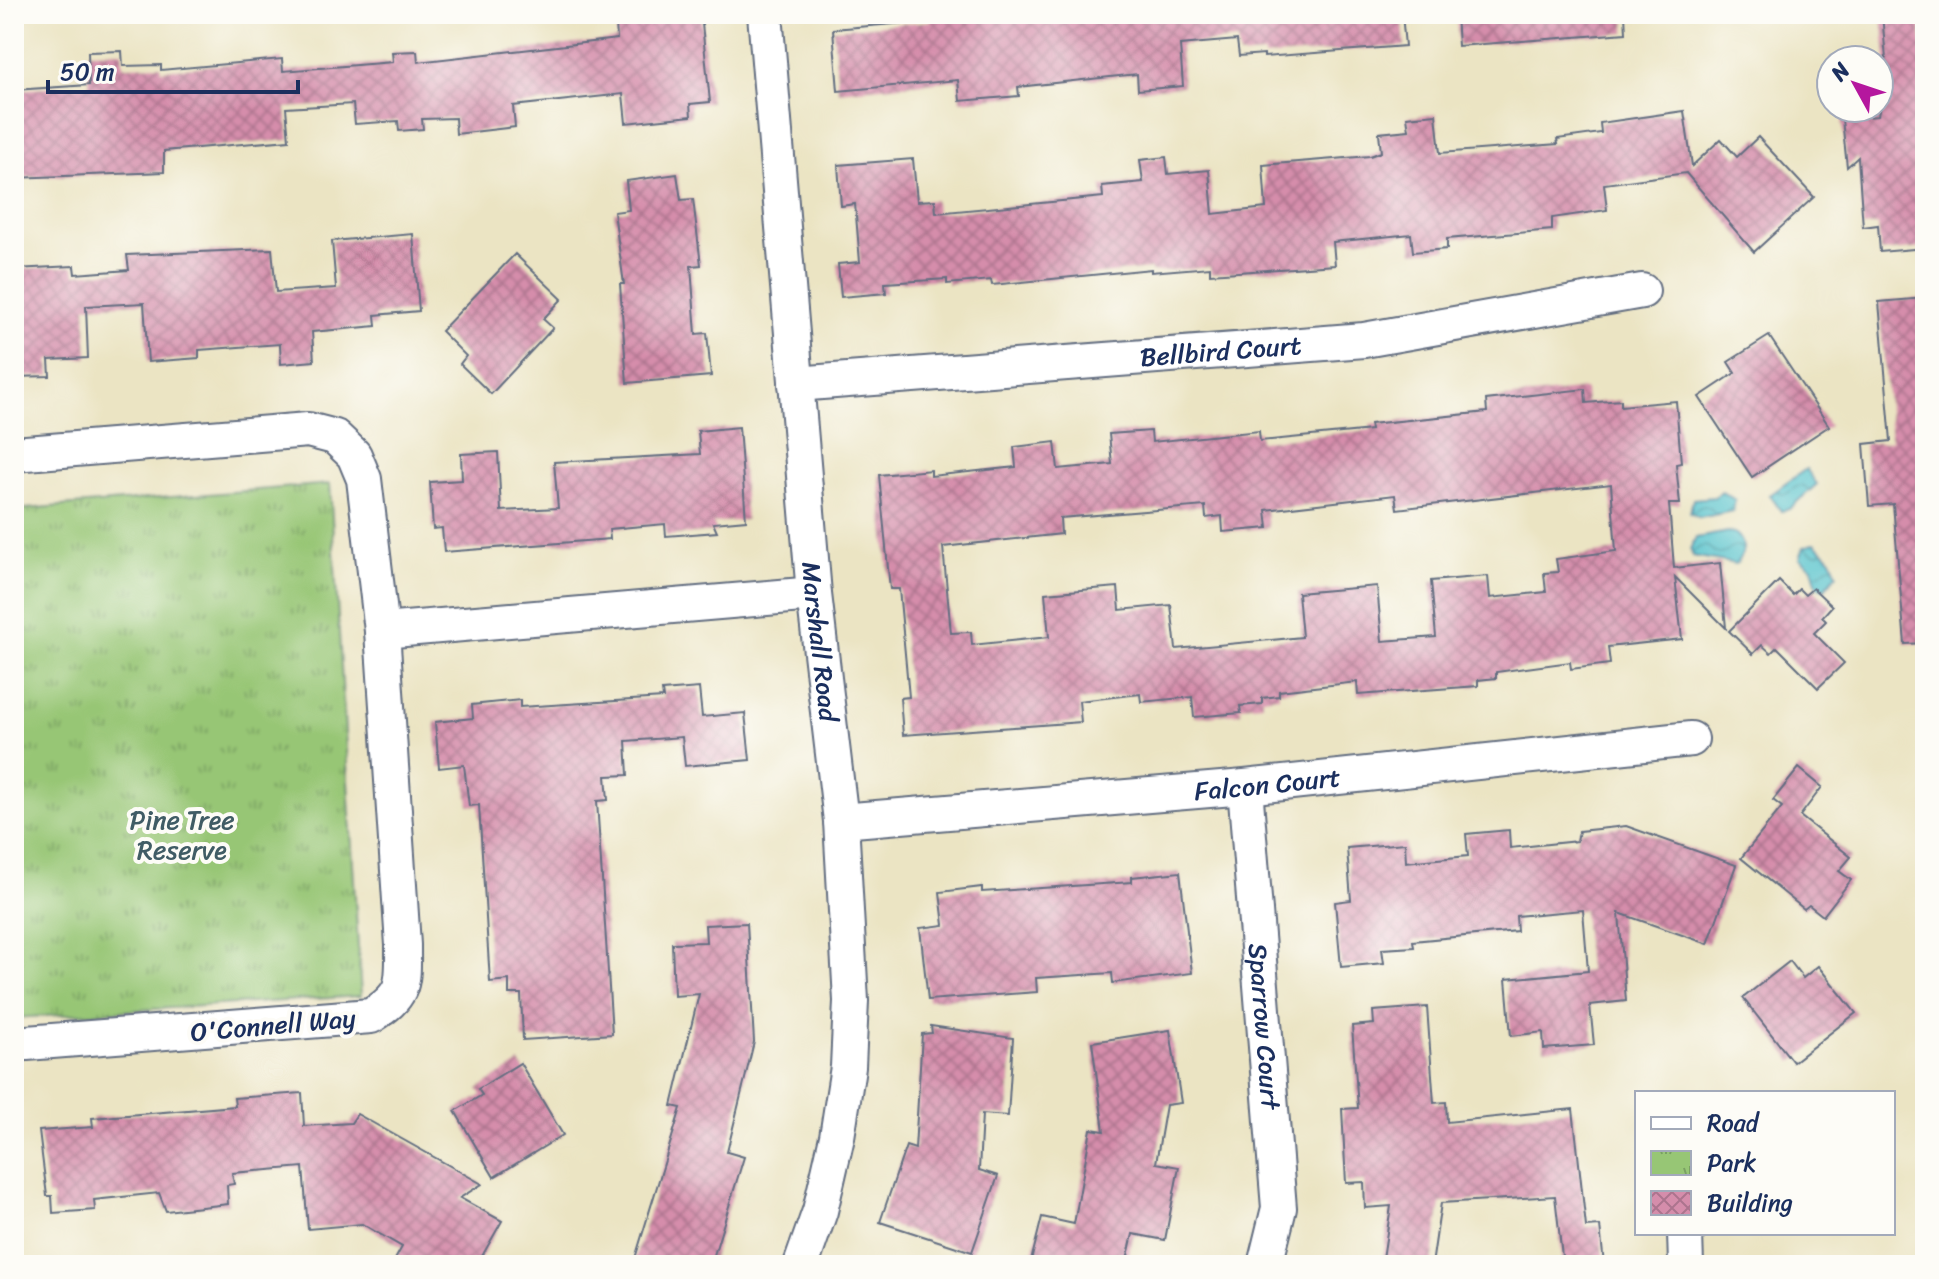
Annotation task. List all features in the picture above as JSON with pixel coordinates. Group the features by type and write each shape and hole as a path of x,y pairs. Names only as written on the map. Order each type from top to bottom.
{"street":[{"name":"Marshall Road","path":"765,14 814,594 841,821 851,1001 848,1067 820,1211 801,1265"},
{"name":"Bellbird Court","path":"796,384 1364,340 1642,291"},
{"name":"O'Connell Way","path":"14,454 308,430 335,437 354,455 364,479 382,631 403,945 403,979 394,1002 371,1016 352,1020 14,1044"},
{"path":"382,631 814,594"},
{"name":"Falcon Court","path":"841,821 1245,787 1691,739"},
{"name":"Sparrow Court","path":"1245,787 1279,1208 1265,1265"},
{"path":"1685,1235 1686,1265"}],"green space":[{"name":"Pine Tree Reserve","path":"330,484 361,996 14,1018 14,510"}],"water":[{"path":"1806,469 1817,484 1789,509 1781,511 1770,495"},
{"path":"1722,492 1735,500 1733,511 1700,518 1690,513 1693,499 1714,497"},
{"path":"1735,533 1743,544 1743,552 1736,564 1693,556 1690,549 1696,538"},
{"path":"1815,543 1831,559 1837,574 1824,589 1817,586 1812,567 1800,558 1804,547"}],"building":[{"path":"658,14 701,14 710,102 690,104 691,116 626,123 623,94 513,106 515,127 456,134 455,118 422,119 423,129 399,131 398,121 355,124 353,104 286,108 289,140 164,151 164,172 14,178 14,90 89,85 88,52 122,51 123,66 161,65 161,70 282,59 283,71 393,62 392,52 417,51 418,62 617,39 616,24 658,19"},
{"path":"929,14 963,14 964,19 1017,14 1402,14 1405,46 1264,57 1264,54 1239,56 1237,40 1180,45 1183,86 1138,90 1137,74 1018,87 1019,96 960,101 958,80 838,91 833,29 930,21"},
{"path":"1456,14 1625,14 1626,33 1458,46"},
{"path":"1882,14 1920,14 1925,73 1925,248 1880,252 1878,225 1863,227 1858,157 1847,167 1843,124 1895,124 1895,44 1885,44"},
{"path":"1684,111 1692,166 1721,139 1737,157 1758,137 1814,197 1754,252 1686,173 1604,184 1607,210 1552,218 1552,230 1447,239 1447,249 1413,252 1411,234 1333,242 1335,265 1210,274 1210,267 1151,272 1151,269 992,285 991,280 947,284 947,279 885,283 886,293 841,297 838,264 860,262 855,204 841,206 838,165 913,159 917,201 935,200 936,213 1103,197 1102,186 1143,182 1140,160 1166,157 1168,174 1209,170 1213,214 1266,208 1263,165 1370,156 1381,152 1379,133 1409,130 1407,117 1436,114 1440,153 1558,144 1557,139 1601,133 1600,123"},
{"path":"677,174 681,200 693,199 701,265 691,266 696,334 707,333 711,376 627,383 620,284 624,284 614,212 629,210 626,181"},
{"path":"413,234 419,311 375,315 376,326 312,332 314,361 281,364 280,344 199,350 199,358 148,362 144,303 86,306 88,358 49,360 50,376 14,377 14,269 74,266 75,274 129,270 127,255 272,249 276,292 336,288 332,241"},
{"path":"515,254 562,299 543,319 553,328 491,394 460,364 466,356 441,331"},
{"path":"1925,298 1925,643 1905,644 1893,504 1869,506 1864,444 1891,441 1879,302"},
{"path":"1769,336 1829,426 1752,477 1699,397 1735,373 1728,362"},
{"path":"1585,389 1586,403 1621,400 1621,406 1676,401 1681,463 1676,464 1680,504 1669,504 1674,568 1720,563 1726,628 1675,577 1682,639 1608,647 1610,664 1571,669 1570,662 1496,672 1496,678 1478,680 1478,686 1358,695 1357,682 1279,691 1279,696 1262,698 1262,704 1240,706 1241,713 1194,717 1192,697 1141,702 1140,694 1079,701 1081,722 903,735 900,698 909,697 899,589 890,589 879,475 931,470 931,476 1016,467 1014,447 1055,442 1058,469 1112,464 1109,434 1151,431 1152,442 1259,431 1260,441 1371,430 1370,424 1487,412 1486,400","holes":["1611,484 1616,551 1556,559 1558,572 1544,573 1546,592 1490,598 1488,576 1431,581 1436,637 1382,641 1377,586 1298,593 1302,637 1176,649 1171,605 1120,610 1118,587 1045,593 1049,637 972,645 971,632 951,633 943,547 1061,534 1060,518 1205,506 1206,518 1222,516 1223,532 1268,528 1266,510 1395,495 1397,509"]},
{"path":"739,427 746,520 713,523 717,532 666,536 665,524 609,529 610,539 444,552 442,528 433,529 430,482 462,480 461,454 498,452 501,511 558,508 554,462 700,454 698,431"},
{"path":"1779,581 1793,595 1799,589 1805,595 1813,588 1832,606 1822,617 1826,621 1814,633 1844,663 1818,688 1777,647 1771,653 1762,645 1753,654 1729,631"},
{"path":"699,688 702,717 745,713 750,760 685,766 682,737 626,741 628,775 606,776 608,800 597,801 612,1034 523,1040 521,994 509,994 509,980 490,982 479,805 469,806 464,765 439,768 435,722 473,718 472,705 520,700 520,707 663,698 662,691"},
{"path":"1799,768 1822,787 1800,816 1851,857 1839,871 1851,880 1823,916 1809,905 1804,909 1741,858 1782,807 1773,800"},
{"path":"1626,826 1736,865 1708,944 1619,913 1626,1001 1590,1005 1594,1045 1544,1049 1543,1032 1511,1036 1506,979 1588,971 1583,910 1516,916 1517,931 1413,941 1414,947 1382,949 1384,963 1341,967 1335,902 1351,900 1347,848 1405,843 1406,862 1468,856 1466,834 1509,830 1510,848 1577,841 1579,831"},
{"path":"1180,872 1192,973 1113,983 1112,973 1036,978 1037,992 928,1000 920,928 944,925 940,892 982,887 982,892 1132,882 1132,877"},
{"path":"747,923 754,1042 727,1152 744,1157 711,1265 633,1265 681,1108 672,1106 699,994 674,996 672,943 706,942 705,925"},
{"path":"1790,961 1803,978 1818,966 1856,1013 1793,1062 1743,998"},
{"path":"1427,1007 1434,1103 1446,1102 1447,1122 1573,1109 1586,1227 1600,1226 1604,1265 1563,1265 1555,1196 1441,1203 1432,1265 1382,1265 1391,1206 1365,1208 1364,1182 1346,1183 1342,1109 1358,1108 1352,1026 1374,1024 1373,1011"},
{"path":"931,1026 1013,1038 1008,1116 982,1114 979,1170 998,1176 972,1252 880,1222 906,1146 915,1149 922,1034 932,1033"},
{"path":"1170,1030 1181,1103 1166,1105 1156,1163 1179,1167 1165,1240 1133,1234 1126,1265 1030,1265 1042,1217 1074,1224 1091,1129 1104,1131 1092,1042"},
{"path":"520,1063 563,1135 494,1177 455,1111 482,1095 478,1089"},
{"path":"302,1093 304,1126 351,1123 357,1114 482,1184 460,1198 502,1221 477,1265 392,1265 402,1247 362,1224 308,1229 303,1167 232,1173 234,1184 227,1185 228,1204 166,1211 159,1193 94,1200 95,1210 53,1213 52,1196 47,1196 39,1131 93,1127 92,1118 235,1106 234,1098"}]}
